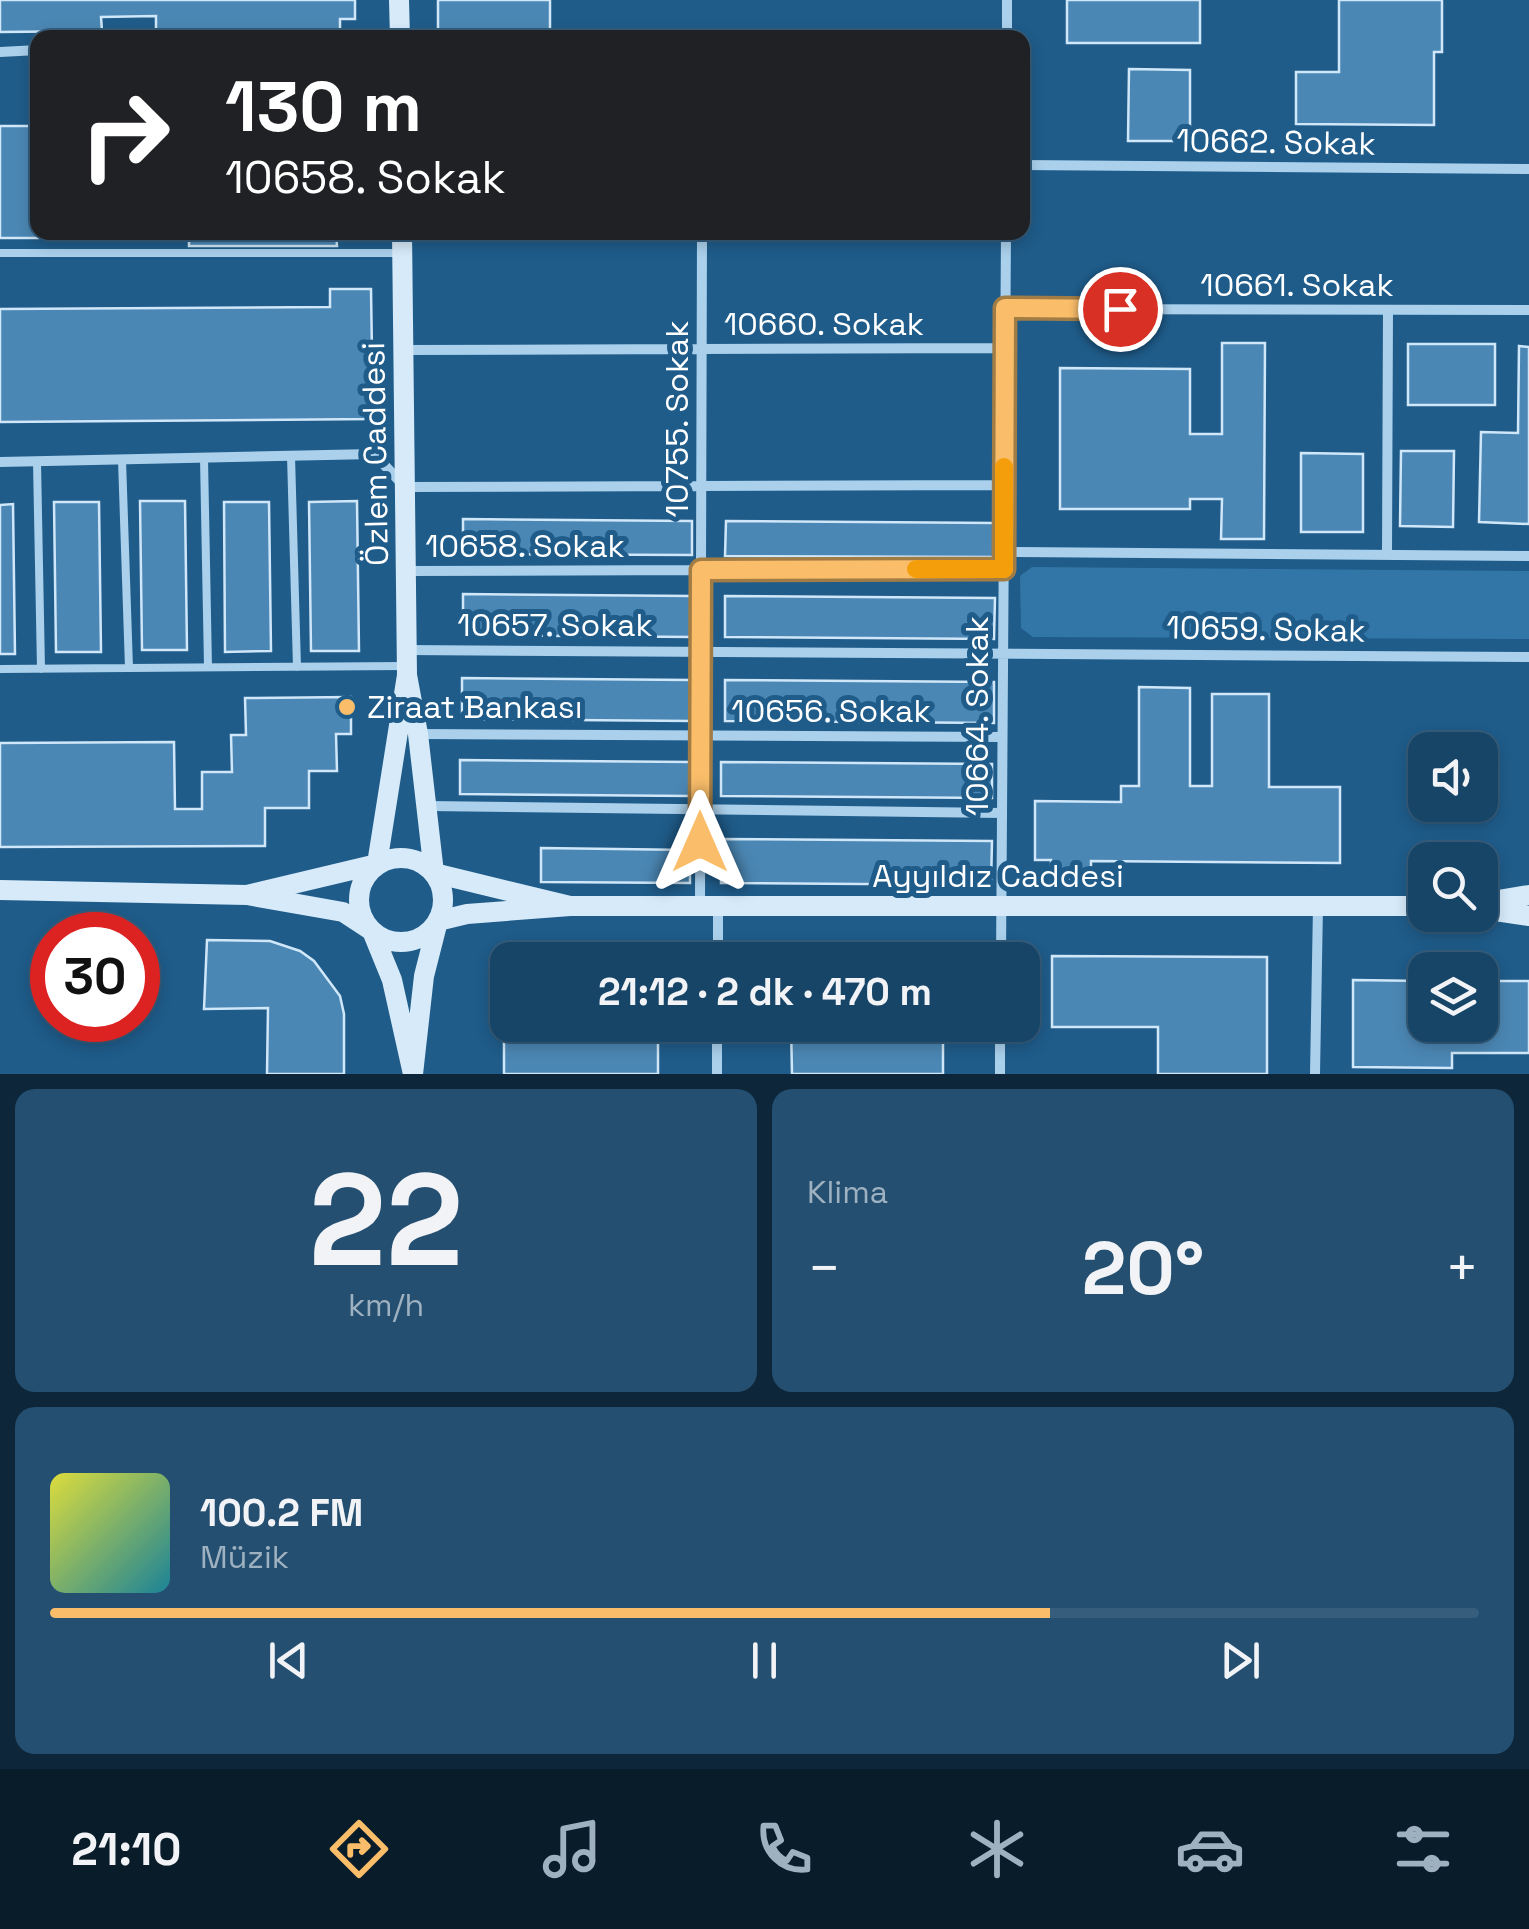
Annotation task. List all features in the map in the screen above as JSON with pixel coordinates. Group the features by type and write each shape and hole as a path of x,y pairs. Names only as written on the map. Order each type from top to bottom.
{"street":[{"path":"399,0 400,30"},
{"path":"1007,0 1007,30"},
{"path":"0,52 30,50"},
{"name":"10662. Sokak","path":"1030,164 1529,169"},
{"name":"10755. Sokak","path":"702,240 700,810 715,942"},
{"name":"10664. Sokak","path":"1001,942 1006,240"},
{"name":"Özlem Caddesi","path":"402,243 407,663 434,873"},
{"name":"10661. Sokak","path":"1005,308 1529,310"},
{"path":"1387,555 1388,310"},
{"name":"10660. Sokak","path":"404,350 1005,348"},
{"path":"0,462 374,454 405,486 1004,485"},
{"path":"1004,552 1529,556"},
{"name":"10658. Sokak","path":"406,571 1004,569"},
{"name":"10657. Sokak","path":"407,663 701,651 1003,652"},
{"name":"10659. Sokak","path":"1003,652 1529,657"},
{"name":"Özlem Caddesi","path":"377,864 407,663"},
{"name":"10656. Sokak","path":"418,734 1002,737"},
{"path":"428,806 1002,813"},
{"path":"247,895 400,857 425,864 434,873 443,896 424,976 414,1074 392,980 359,909 358,896 368,873 377,864"},
{"name":"Ayyıldız Caddesi","path":"434,873 570,906"},
{"path":"0,890 247,895 343,912 394,942 408,942 430,931 438,920"},
{"path":"1498,902 1529,895"},
{"name":"Ayyıldız Caddesi","path":"438,920 466,914 570,906 1408,906"},
{"path":"1315,1074 1318,906"},
{"path":"1498,910 1529,916"},
{"path":"717,1042 717,1074"},
{"path":"1000,1042 1000,1074"}],"lane":[{"path":"0,254 402,243"},
{"path":"292,456 297,667"},
{"path":"204,458 208,668"},
{"path":"122,460 128,668"},
{"path":"36,462 41,668"},
{"path":"0,669 407,663"}],"shaded area":[{"path":"1032,567 1529,571 1529,639 1033,637 1021,628 1020,576"}],"building":[{"path":"0,0 355,0 355,19 340,19 340,29 156,30 156,16 101,17 102,30 0,32"},
{"path":"438,0 550,0 550,30 438,30"},
{"path":"1067,0 1200,0 1200,43 1067,43"},
{"path":"1339,0 1442,0 1442,52 1434,52 1434,125 1296,124 1296,72 1339,72"},
{"path":"1129,69 1190,70 1190,141 1128,141"},
{"path":"0,126 30,126 30,238 0,238"},
{"path":"189,240 337,240 337,246 189,246"},
{"path":"330,289 371,289 373,419 0,422 0,309 330,307"},
{"path":"1222,343 1265,343 1264,539 1221,539 1222,499 1190,499 1190,509 1060,509 1060,368 1190,369 1190,434 1222,434"},
{"path":"1408,344 1495,344 1495,405 1408,405"},
{"path":"1519,346 1529,347 1529,524 1479,522 1481,432 1518,433"},
{"path":"1401,451 1454,451 1453,527 1400,526"},
{"path":"1301,453 1363,454 1363,532 1301,532"},
{"path":"140,501 185,501 187,650 142,650"},
{"path":"357,501 359,651 311,651 309,502"},
{"path":"54,502 99,502 101,652 56,652"},
{"path":"224,502 269,502 271,651 225,652"},
{"path":"13,504 15,654 0,654 0,505"},
{"path":"463,519 692,521 692,555 463,554"},
{"path":"726,521 995,523 995,557 725,556"},
{"path":"463,594 692,596 692,637 463,635"},
{"path":"725,596 995,598 994,639 725,637"},
{"path":"462,678 692,680 692,721 462,719"},
{"path":"725,680 994,682 994,723 725,721"},
{"path":"1139,687 1190,688 1190,786 1212,786 1212,694 1269,694 1269,787 1340,787 1340,863 1091,861 1091,881 1051,880 1051,860 1035,860 1035,801 1121,802 1121,786 1139,786"},
{"path":"351,697 351,734 336,734 337,771 309,771 309,808 265,808 265,846 0,847 0,743 174,742 175,809 202,809 202,772 232,772 231,735 246,735 245,698"},
{"path":"460,760 690,762 690,796 460,794"},
{"path":"721,762 992,764 992,798 721,796"},
{"path":"721,839 992,841 991,885 721,883"},
{"path":"541,848 690,850 690,883 541,882"},
{"path":"207,940 270,941 300,951 314,961 340,996 344,1014 344,1074 267,1074 268,1008 204,1009"},
{"path":"1052,956 1267,957 1267,1074 1158,1074 1158,1027 1052,1027"},
{"path":"1353,980 1408,981 1408,1042 1498,1042 1498,981 1529,981 1529,1053 1452,1053 1452,1068 1353,1067"},
{"path":"504,1042 658,1042 658,1074 504,1074"},
{"path":"791,1042 943,1042 943,1074 792,1074"}],"slow traffic":[{"path":"916,569 1004,569 1004,467"}],"place":[{"name":"Ziraat Bankası","path":"347,707"}],"route":[{"path":"700,842 701,570 1004,569 1005,308 1120,309"}]}
